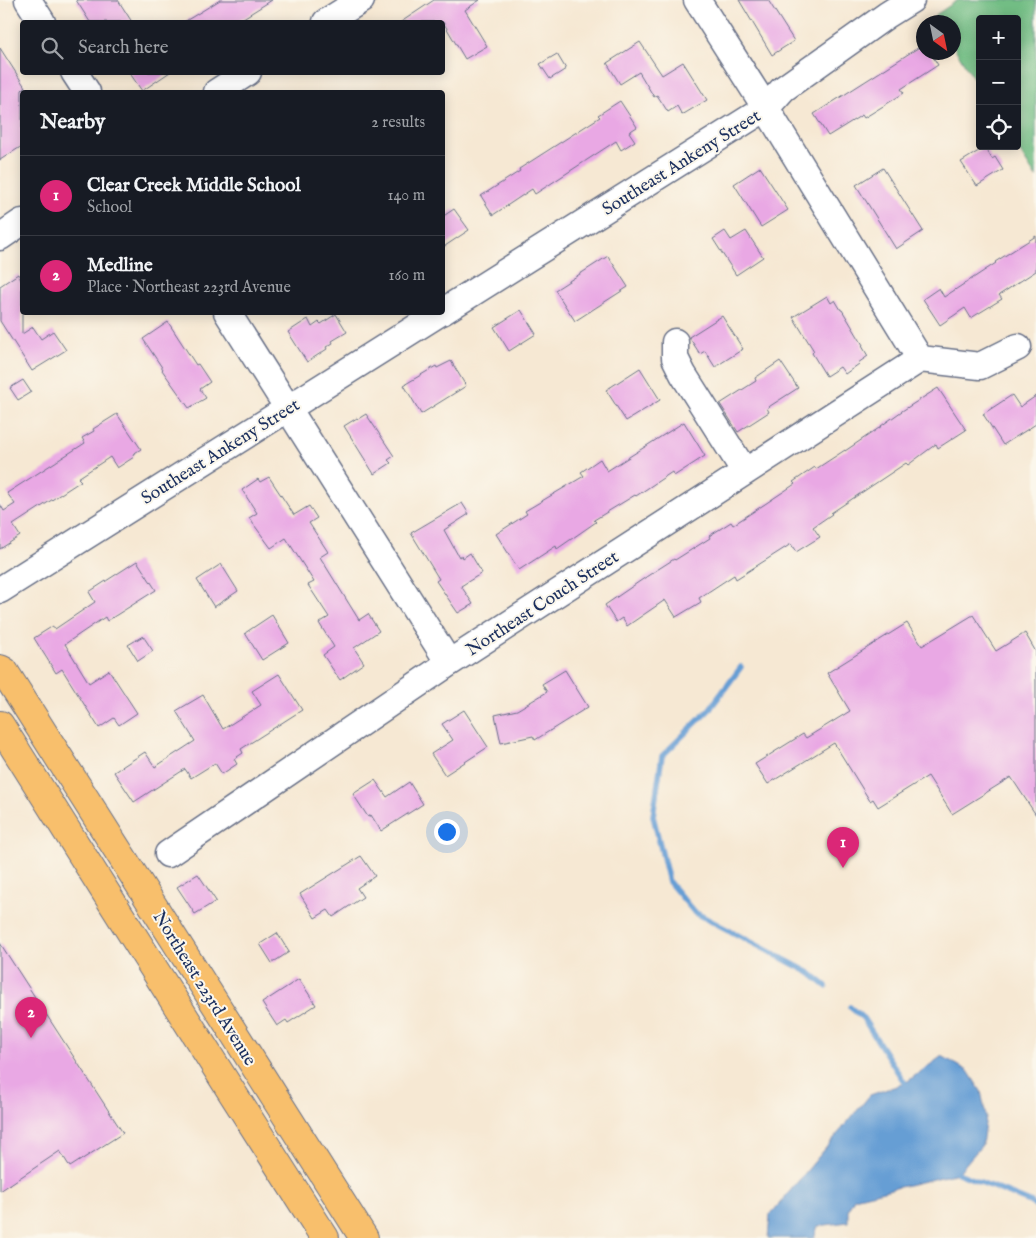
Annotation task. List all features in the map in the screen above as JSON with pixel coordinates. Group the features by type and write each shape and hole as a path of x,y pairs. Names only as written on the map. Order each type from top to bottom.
{"main road":[{"name":"Northeast 223rd Avenue","path":"0,669 4,671 47,738 364,1238"},
{"name":"Northeast 223rd Avenue","path":"0,725 325,1238"}],"street":[{"path":"28,0 41,20"},
{"path":"329,20 361,0"},
{"path":"697,0 766,108 920,359 980,366 1018,347"},
{"name":"Southeast Ankeny Street","path":"445,310 766,108 783,88 911,0"},
{"path":"76,75 86,90"},
{"path":"220,90 243,75"},
{"path":"0,236 20,223"},
{"path":"229,315 449,663"},
{"name":"Southeast Ankeny Street","path":"0,590 437,315"},
{"path":"675,342 675,358 682,374 745,472"},
{"name":"Northeast Couch Street","path":"168,854 449,663 920,359"}],"green space":[{"path":"958,0 1036,0 1036,178 1018,150 1021,150 1021,15 976,15 976,83 961,58 961,15 936,15"}],"water":[{"path":"942,1056 968,1071 981,1091 986,1116 982,1145 958,1173 854,1198 848,1209 848,1222 818,1226 814,1238 768,1238 770,1215 870,1095 905,1083"}],"building":[{"path":"76,0 118,0 131,20 89,20"},
{"path":"220,0 272,0 240,20 187,20"},
{"path":"434,0 480,0 465,10 487,46 465,59 445,25 445,20 404,20"},
{"path":"739,0 768,0 794,41 772,55"},
{"path":"640,42 662,75 683,62 707,100 682,115 677,106 668,112 657,95 654,97 639,72 620,84 607,63"},
{"path":"0,48 25,87 20,90 20,147 0,160"},
{"path":"916,49 916,60 935,60 938,65 901,89 904,93 864,118 862,115 828,136 814,114"},
{"path":"557,54 566,69 550,79 540,64"},
{"path":"131,75 166,75 143,90 141,90"},
{"path":"620,101 637,127 629,132 635,141 621,150 616,141 535,194 532,189 493,215 481,196 600,117 598,115"},
{"path":"980,150 987,150 992,159 995,157 1003,170 977,186 961,162"},
{"path":"760,167 788,210 761,227 734,184"},
{"path":"883,168 923,231 896,249 856,185"},
{"path":"454,209 469,230 445,246 445,215"},
{"path":"725,231 731,240 746,231 763,257 736,275 713,239"},
{"path":"1036,236 1036,271 999,295 1002,299 971,318 965,308 940,325 923,299 939,288 944,297"},
{"path":"608,256 628,287 575,321 555,290"},
{"path":"18,274 20,278 22,334 33,327 41,339 53,331 66,350 32,371 0,321 0,286"},
{"path":"827,296 831,303 835,300 842,310 868,356 845,374 840,367 826,376 812,353 814,351 793,317"},
{"path":"521,310 536,334 509,351 494,327"},
{"path":"337,315 347,332 332,341 333,343 326,347 327,349 307,362 288,332 308,319 312,327 319,322 321,324"},
{"path":"722,316 743,349 715,367 705,351 700,354 689,337"},
{"path":"168,322 196,365 198,364 210,382 200,389 206,398 189,408 143,339"},
{"path":"451,361 466,386 421,414 404,385 436,366 437,368"},
{"path":"780,361 798,388 767,408 769,412 738,432 720,404 756,381 755,378"},
{"path":"640,368 660,400 626,421 606,390"},
{"path":"23,380 31,392 18,400 10,388"},
{"path":"938,388 966,430 938,448 936,444 908,465 906,463 831,513 813,527 820,537 796,552 791,544 736,579 734,575 699,598 701,602 676,617 665,600 627,626 622,618 616,622 605,605 674,559 710,538 709,536 731,522 733,525 795,484 793,482 815,467 816,469 845,451"},
{"path":"1012,395 1020,407 1036,396 1036,424 1003,445 983,414"},
{"path":"117,414 141,449 133,454 134,457 117,468 110,457 78,478 81,481 13,525 20,536 0,549 0,504 4,511 15,504 7,493 85,443 82,438"},
{"path":"366,414 394,456 388,460 391,463 374,474 344,426"},
{"path":"684,422 705,456 674,476 672,472 636,496 594,520 596,522 557,549 556,546 519,570 496,534 527,514 525,511 584,476 581,472 600,459 607,471"},
{"path":"269,477 294,515 309,506 317,518 309,523 328,552 320,557 359,620 368,614 379,631 354,648 364,663 340,680 323,655 334,647 319,623 329,617 308,585 314,582 286,538 271,548 249,518 257,513 242,490 258,479 260,482"},
{"path":"462,503 469,514 444,530 459,557 462,555 463,558 470,553 482,573 461,586 473,604 458,613 436,581 439,579 411,533"},
{"path":"137,561 156,590 107,621 105,617 65,644 89,683 109,670 137,713 119,725 114,718 99,728 62,669 56,673 34,638 53,626 55,629 95,602 89,592"},
{"path":"221,564 238,591 214,607 197,580"},
{"path":"272,615 289,643 262,660 245,633"},
{"path":"973,615 996,651 1025,633 1036,652 1036,815 1011,777 952,814 928,776 878,807 873,799 870,801 834,743 768,784 755,764 803,734 806,738 850,711 827,673 907,623 922,646"},
{"path":"143,636 153,651 138,661 128,645"},
{"path":"565,670 588,707 535,740 533,736 501,743 495,715 517,710 547,692 542,684"},
{"path":"279,674 302,710 241,749 243,753 234,759 237,764 222,774 215,763 191,778 185,769 134,802 114,772 145,752 155,767 195,741 176,711 203,695 223,729 261,705 252,691"},
{"path":"464,710 488,747 445,775 431,754 453,740 442,724"},
{"path":"375,780 387,797 409,782 423,804 381,831 371,815 368,817 353,794"},
{"path":"361,856 375,876 357,888 363,897 333,917 328,910 315,918 300,894"},
{"path":"198,874 216,901 195,914 177,887"},
{"path":"277,933 289,952 272,963 260,944"},
{"path":"0,943 123,1133 70,1167 60,1151 0,1191"},
{"path":"299,979 316,1005 288,1023 286,1020 277,1026 262,1003"}],"waterway":[{"path":"741,667 709,710 662,756 653,816 669,882 694,912 810,973 826,986"},
{"path":"850,1007 863,1018 908,1088"},
{"path":"955,1167 958,1173 1030,1202 1036,1207"}],"place":[{"name":"Clear Creek Middle School","path":"843,868"},
{"name":"Medline","path":"31,1038"}]}
